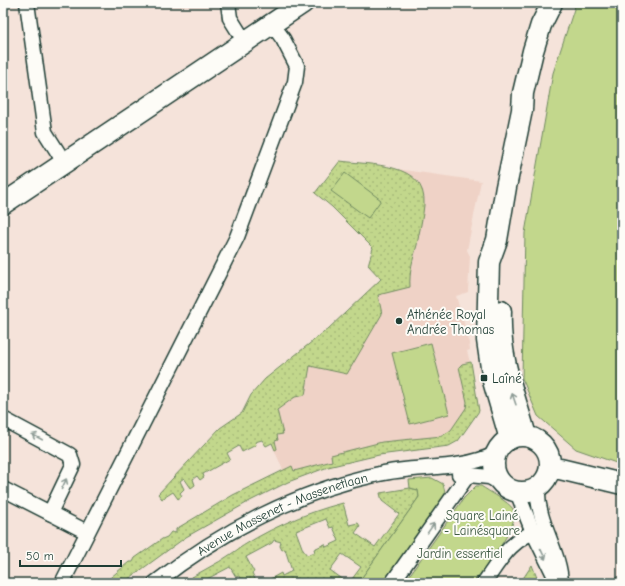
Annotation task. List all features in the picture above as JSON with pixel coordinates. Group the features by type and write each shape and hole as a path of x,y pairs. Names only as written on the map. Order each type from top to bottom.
{"main road":[{"path":"3,204 303,3"},
{"path":"518,437 510,385 503,353 500,327 502,263 497,240 522,110 523,93 536,37 552,3"},
{"path":"522,110 530,94 558,3"},
{"path":"518,437 535,439 545,448 550,460 550,469 544,483 538,488 528,492 517,492 507,489 499,482 495,473 494,463 496,454 501,445 518,437"},
{"path":"550,469 560,469 622,484"}],"street":[{"path":"27,3 45,132 64,162"},
{"path":"228,3 230,18 245,42"},
{"path":"62,583 237,237 295,82 297,66 283,39 272,24"},
{"path":"3,419 70,455 73,465 50,513"},
{"name":"Avenue Massenet - Massenetlaan","path":"155,583 184,560 243,524 293,502 340,484 381,473 480,461 496,454"},
{"name":"Avenue Massenet - Massenetlaan","path":"419,469 489,477 499,482"},
{"path":"392,583 468,475"},
{"path":"538,488 537,499 539,530 558,583"},
{"path":"3,489 87,532"},
{"path":"517,492 561,569 561,583"},
{"path":"484,583 513,544 539,530"}],"shaded area":[{"name":"Athénée Royal Andrée Thomas","path":"340,161 481,181 467,250 470,256 468,292 456,296 468,337 470,350 467,351 471,362 479,411 458,441 449,446 379,455 328,467 288,482 251,395 265,379 328,329 381,279 368,265 373,248 332,207 315,193"}],"green space":[{"path":"576,3 622,3 622,465 576,449 538,416 522,378 525,233 553,73"},
{"path":"340,161 381,165 394,168 407,173 416,181 422,191 424,205 410,276 410,287 378,295 382,314 347,374 310,366 305,395 295,397 277,410 283,434 277,435 278,440 275,441 277,449 275,450 272,443 266,446 262,440 255,442 256,445 242,452 239,446 227,453 230,459 203,474 204,477 200,480 197,476 193,479 195,485 191,488 184,478 180,481 184,489 180,493 182,496 178,499 173,492 162,499 158,494 220,428 242,413 251,395 265,379 328,329 381,279 368,265 373,248 332,207 315,193"},
{"path":"345,173 381,200 368,218 331,191"},
{"path":"431,343 449,414 410,424 392,353"},
{"path":"471,362 479,411 458,441 449,446 379,455 328,467 288,482 250,501 186,537 123,583 103,583 109,582 110,578 129,562 133,562 135,558 167,537 171,532 176,533 176,529 233,495 292,466 294,471 332,461 331,455 382,442 442,436 451,430 466,408 467,402 459,367 462,364"},
{"path":"432,478 443,484 446,496 386,583 358,583 419,497 418,490 410,488 409,480"},
{"name":"Square Lainé - Lainésquare","path":"476,486 481,486 503,500 513,509 514,516 512,525 507,536 492,558 473,583 404,583 464,498"},
{"path":"410,488 418,490 419,497 358,583 349,583 361,567 342,554 330,570 348,583 263,583 281,573 282,576 292,571 285,549 282,550 280,546 281,542 274,540 272,543 246,557 254,572 252,573 257,583 243,583 239,576 236,577 230,567 207,579 207,583 183,583 270,530 299,517 343,503 349,525 358,523 360,526 355,533 375,547 399,514 382,501 380,493","holes":["326,519 330,528 333,527 339,541 326,547 325,544 314,549 315,552 307,555 303,550 296,531"]},
{"path":"532,565 539,583 520,583"}],"place":[{"name":"Athénée Royal Andrée Thomas","path":"399,321"},
{"name":"Laîné","path":"484,378"}],"park label":[{"name":"Jardin essentiel","path":"460,553"}]}
